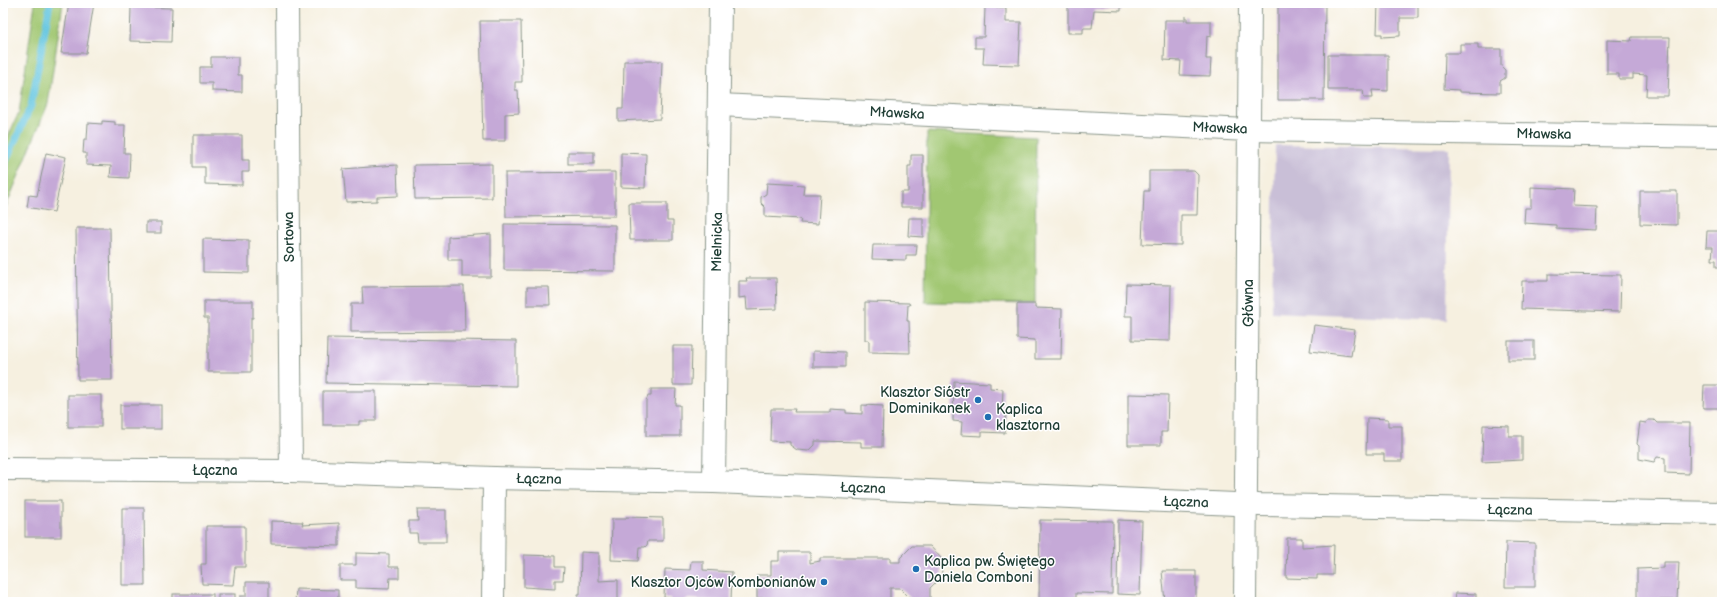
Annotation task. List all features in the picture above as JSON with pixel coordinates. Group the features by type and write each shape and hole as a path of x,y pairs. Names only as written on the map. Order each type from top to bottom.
{"street":[{"name":"Sortowa","path":"286,3 291,471"},
{"name":"Mielnicka","path":"714,482 720,3"},
{"name":"Główna","path":"1245,602 1250,3"},
{"name":"Mławska","path":"719,105 1248,130 1722,137"},
{"name":"Łączna","path":"3,469 291,471 494,478 714,482 1247,505 1722,513"},
{"path":"493,602 494,478"}],"shaded area":[{"path":"1275,145 1449,148 1447,319 1272,312"}],"green space":[{"path":"35,3 63,3 48,104 3,214 3,148 19,112"},
{"path":"927,132 1036,137 1035,304 925,302"}],"building":[{"path":"69,3 94,3 86,53 61,53"},
{"path":"1068,3 1121,3 1121,11 1094,10 1092,28 1083,28 1083,33 1068,33"},
{"path":"1278,3 1325,3 1324,100 1278,100"},
{"path":"1378,3 1444,3 1444,5 1418,4 1418,18 1400,18 1400,36 1382,37 1382,34 1377,34"},
{"path":"131,7 172,8 171,42 130,41"},
{"path":"985,7 1006,8 1006,22 1021,22 1019,65 983,64 984,48 975,48 975,37 984,37"},
{"path":"1185,17 1187,17 1187,21 1211,21 1211,37 1207,36 1206,59 1211,59 1210,76 1180,75 1181,61 1164,60 1165,20 1185,20"},
{"path":"480,21 521,21 522,82 515,82 515,90 518,90 519,113 505,114 505,141 483,141"},
{"path":"1632,37 1670,37 1668,96 1646,96 1647,75 1633,74 1633,79 1619,79 1619,74 1607,74 1607,40 1631,41"},
{"path":"1460,44 1478,44 1478,49 1501,49 1501,66 1505,70 1505,78 1500,81 1500,93 1459,92 1459,90 1444,89 1445,53 1460,53"},
{"path":"1328,55 1388,55 1388,91 1372,90 1373,98 1364,98 1363,90 1328,90"},
{"path":"211,57 238,57 238,75 242,75 242,92 212,91 212,83 200,83 200,67 211,67"},
{"path":"624,61 662,61 660,119 618,121 618,109 623,109"},
{"path":"102,121 115,122 115,125 125,125 124,153 130,153 129,178 110,177 111,166 86,165 86,153 83,153 84,139 87,139 88,123 102,124"},
{"path":"193,135 242,135 242,160 249,160 249,172 242,172 242,185 205,184 205,167 193,167"},
{"path":"568,152 594,152 594,164 568,164"},
{"path":"46,153 66,157 54,212 27,207 29,195 37,196"},
{"path":"621,153 646,154 645,188 621,187"},
{"path":"911,155 923,155 923,207 901,207 901,192 908,192 908,166 911,166"},
{"path":"492,164 492,198 415,199 414,165"},
{"path":"397,165 398,196 377,197 377,201 346,202 343,169"},
{"path":"1149,171 1194,171 1198,175 1197,215 1181,215 1181,245 1142,244 1144,191 1149,191"},
{"path":"615,172 615,216 506,217 505,173"},
{"path":"767,183 804,185 803,194 820,194 818,224 800,223 801,219 765,217 765,207 761,203 761,197 766,194"},
{"path":"1531,187 1574,189 1573,206 1597,207 1596,230 1556,228 1556,225 1524,223 1525,208 1531,208"},
{"path":"1640,191 1677,191 1677,225 1640,224"},
{"path":"629,203 667,203 667,221 673,221 673,240 630,240"},
{"path":"909,218 923,218 923,237 908,236"},
{"path":"146,222 161,222 161,233 146,233"},
{"path":"504,224 615,225 615,271 504,270"},
{"path":"76,228 110,228 112,380 78,380"},
{"path":"1707,231 1722,231 1722,267 1716,267 1716,260 1712,260 1713,247 1706,247"},
{"path":"491,234 491,277 462,277 462,260 448,260 448,237"},
{"path":"203,239 249,240 249,273 203,272"},
{"path":"873,245 917,245 916,255 906,255 906,260 872,259"},
{"path":"1548,274 1621,275 1620,312 1521,309 1522,281 1548,281"},
{"path":"746,278 776,278 777,309 747,310 746,297 739,298 739,281 747,281"},
{"path":"1126,284 1171,285 1170,341 1132,340 1132,316 1125,316"},
{"path":"464,286 465,331 351,332 351,304 363,304 362,287"},
{"path":"527,287 549,287 550,305 527,305"},
{"path":"204,301 253,301 253,318 251,318 251,372 208,372 208,318 204,318"},
{"path":"865,302 909,303 910,305 908,305 907,321 909,321 910,353 869,352 869,340 865,340"},
{"path":"1017,304 1035,304 1035,308 1062,309 1061,359 1035,359 1035,340 1017,339"},
{"path":"1314,325 1355,330 1351,356 1310,351"},
{"path":"327,338 516,341 516,386 326,383"},
{"path":"1508,341 1534,341 1534,360 1508,360"},
{"path":"673,346 692,346 691,385 673,385"},
{"path":"813,351 845,352 845,367 813,367"},
{"name":"Klasztor Sióstr Dominikanek","path":"954,381 990,383 990,388 1003,389 1002,412 1006,412 1005,433 982,432 982,436 961,435 962,422 953,421"},
{"path":"1704,385 1722,385 1722,408 1703,408"},
{"path":"651,389 676,389 675,405 680,405 680,436 646,436 646,401 648,396 651,396"},
{"path":"323,391 376,391 376,421 359,421 359,425 323,425"},
{"path":"1128,394 1168,395 1167,432 1161,432 1161,445 1128,445"},
{"path":"68,395 101,395 101,427 68,427"},
{"path":"120,405 161,405 161,429 120,429"},
{"path":"862,405 883,406 882,447 861,447 861,442 815,441 815,445 809,451 797,450 790,445 790,442 770,441 771,409 795,409 794,412 830,412 830,409 846,410 846,413 862,414"},
{"path":"1367,418 1388,419 1388,426 1402,426 1402,461 1384,461 1384,454 1366,454"},
{"path":"1648,420 1654,420 1657,423 1690,423 1689,474 1665,473 1665,458 1657,457 1654,462 1639,459 1639,446 1637,444 1640,422 1646,423"},
{"path":"1483,425 1509,426 1509,436 1522,436 1522,460 1482,462"},
{"path":"25,501 61,501 61,537 25,537"},
{"path":"122,508 144,508 145,585 122,585"},
{"path":"417,510 446,510 446,542 418,542 417,533 409,533 409,521 418,521"},
{"path":"626,517 663,518 663,541 648,541 645,547 639,547 638,561 611,560 612,519 626,519"},
{"path":"1040,520 1113,521 1112,594 1076,593 1076,602 1039,602"},
{"path":"1118,520 1142,521 1140,595 1117,594"},
{"path":"271,521 303,522 302,525 339,523 339,546 271,544"},
{"path":"206,526 245,526 245,567 235,567 233,585 202,584 201,564 206,564"},
{"path":"1287,538 1302,538 1302,547 1334,545 1333,575 1317,575 1317,579 1286,578"},
{"path":"1506,542 1535,543 1535,587 1505,587"},
{"name":"Klasztor Ojców Kombonianów","path":"912,546 930,546 941,558 942,576 930,588 930,602 911,602 911,599 900,588 890,588 890,602 763,602 763,598 757,598 757,575 771,575 771,561 779,561 779,552 810,552 810,563 820,561 820,558 890,558 890,562 900,562 900,558"},
{"path":"581,552 599,553 599,581 618,580 618,602 578,602 578,594 580,594"},
{"path":"356,553 389,554 389,567 399,567 399,578 390,578 389,589 356,588 356,580 340,580 340,565 356,565"},
{"path":"524,555 555,556 555,567 564,567 563,580 555,580 555,589 524,587"},
{"path":"691,561 703,561 703,570 732,572 731,601 686,599 686,602 670,602 670,598 664,598 665,569 690,570"},
{"path":"1663,562 1679,562 1677,600 1637,600 1637,569 1663,568"},
{"path":"1162,571 1196,571 1196,602 1165,602"},
{"path":"246,582 269,582 269,601 240,602 240,596 246,596"},
{"path":"296,589 338,590 338,602 295,602"},
{"path":"1455,593 1476,594 1476,602 1454,602"},
{"path":"173,594 213,594 213,602 173,602"},
{"path":"218,594 235,594 235,602 218,602"}],"waterway":[{"path":"3,167 31,106 50,3"}],"place":[{"name":"Klasztor Sióstr Dominikanek","path":"978,400"},
{"name":"Kaplica klasztorna","path":"988,417"},
{"name":"Kaplica pw. Świętego Daniela Comboni","path":"916,569"},
{"name":"Klasztor Ojców Kombonianów","path":"824,582"}]}
